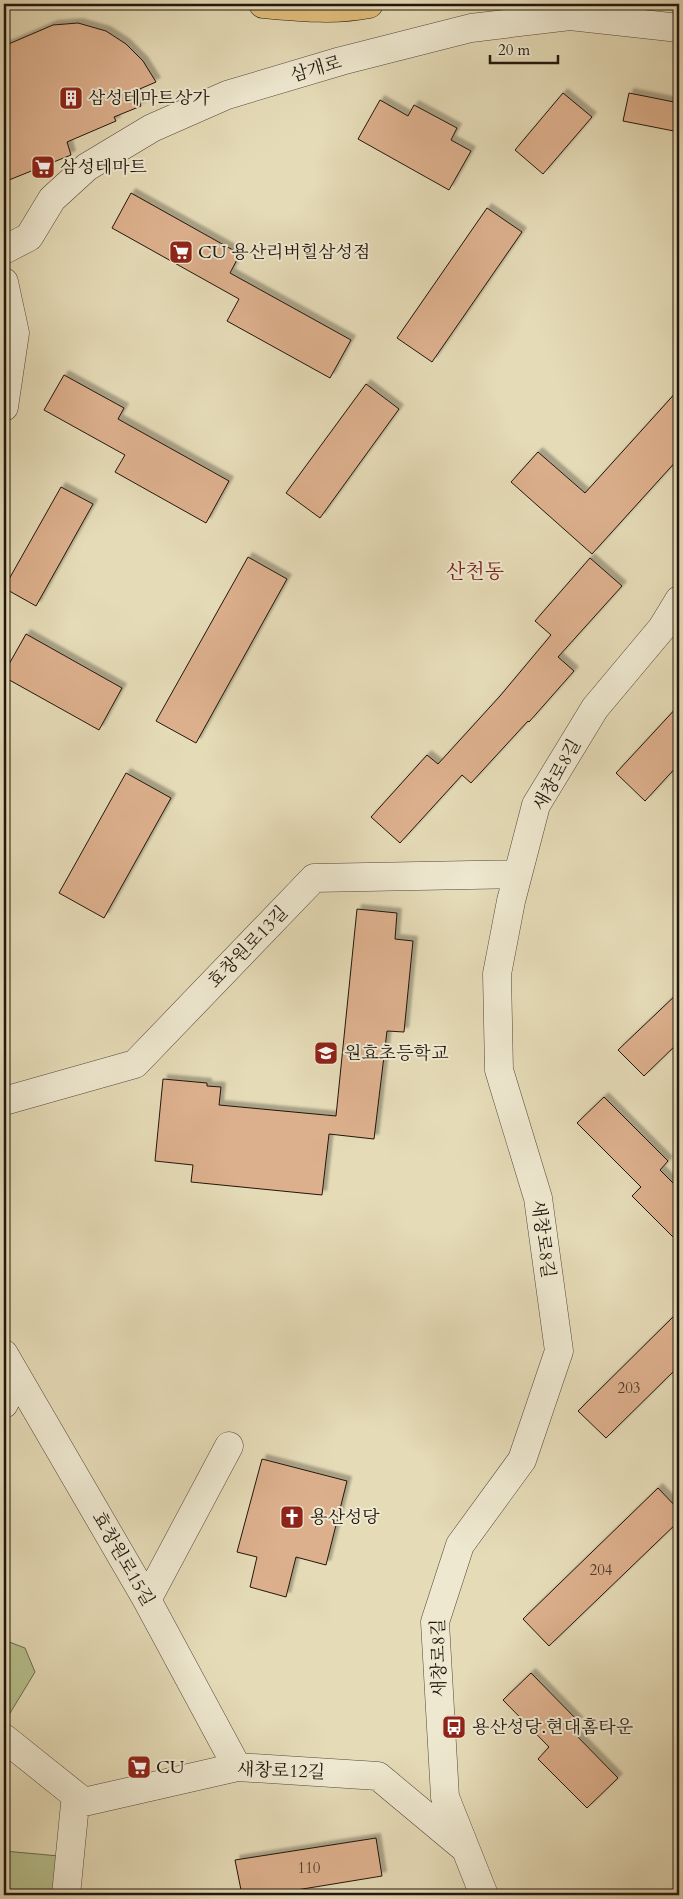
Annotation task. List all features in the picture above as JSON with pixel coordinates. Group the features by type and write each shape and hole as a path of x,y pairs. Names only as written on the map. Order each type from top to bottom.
{"main road":[{"path":"264,4 318,8 353,7 369,4"}],"street":[{"name":"삼개로","path":"4,250 29,237 52,199 87,167 152,128 226,94 341,61 470,28 570,16 679,28"},
{"path":"4,282 15,333 4,408"},
{"name":"새창로8길","path":"484,1895 445,1797 435,1622 460,1545 522,1460 559,1350 538,1198 499,1070 498,974 518,874 536,805 595,708 662,628 679,600"},
{"name":"효창원로13길","path":"4,1101 135,1064 314,878 518,874"},
{"path":"4,1404 10,1366"},
{"name":"효창원로15길","path":"10,1366 147,1600 236,1767"},
{"path":"147,1600 229,1446"},
{"path":"4,1738 84,1802"},
{"name":"새창로12길","path":"84,1802 236,1767 378,1776 465,1848"},
{"path":"66,1895 75,1804 84,1802"}],"green space":[{"path":"4,1640 25,1648 35,1672 4,1723"},
{"path":"4,1851 59,1856 54,1895 4,1895"}],"building":[{"name":"삼성테마트상가","path":"78,23 106,31 126,44 143,61 156,82 135,91 141,106 114,117 116,121 67,142 71,155 4,182 4,46 53,25"},
{"path":"563,93 592,117 543,174 515,150"},
{"path":"629,93 679,103 679,132 623,121"},
{"path":"380,100 408,116 414,105 457,128 451,140 471,151 449,190 358,139"},
{"path":"131,193 240,254 230,273 351,340 330,378 227,321 239,299 112,228"},
{"path":"487,208 522,232 432,362 397,338"},
{"path":"64,375 124,408 118,419 229,481 206,523 115,472 125,455 44,410"},
{"path":"366,384 399,409 320,518 286,493"},
{"path":"679,389 679,458 592,554 511,482 538,452 585,493"},
{"path":"61,487 93,504 36,606 4,588"},
{"path":"248,557 287,579 196,743 156,721"},
{"path":"590,558 622,586 558,657 574,671 471,783 462,775 400,843 371,817 427,755 438,764 500,696 551,635 535,621"},
{"path":"26,634 122,688 99,730 4,677 4,673"},
{"path":"679,705 679,764 645,801 616,773"},
{"path":"126,773 171,798 104,918 59,893"},
{"path":"357,909 397,913 395,939 413,941 404,1032 387,1031 374,1139 329,1134 322,1195 191,1182 193,1165 155,1161 163,1079 207,1083 207,1086 221,1087 219,1105 336,1116"},
{"path":"679,992 679,1042 644,1076 618,1050"},
{"path":"604,1097 668,1161 660,1170 679,1189 679,1243 632,1196 641,1187 577,1123"},
{"path":"679,1311 679,1366 606,1438 578,1411"},
{"name":"용산성당","path":"262,1459 347,1481 326,1565 296,1557 286,1597 250,1587 257,1557 237,1552"},
{"path":"658,1488 679,1510 679,1521 549,1646 523,1619"},
{"path":"531,1673 579,1722 571,1730 618,1778 587,1808 538,1759 549,1747 503,1700"},
{"path":"376,1838 382,1876 266,1895 242,1895 235,1860"}],"place":[{"name":"삼성테마트상가","path":"71,98"},
{"name":"삼성테마트","path":"43,167"},
{"name":"CU 용산리버힐삼성점","path":"181,252"},
{"name":"원효초등학교","path":"326,1053"},
{"name":"용산성당","path":"292,1517"},
{"name":"용산성당.현대홈타운","path":"454,1727"},
{"name":"CU","path":"139,1767"}],"district":[{"name":"산천동","path":"475,571"}]}
